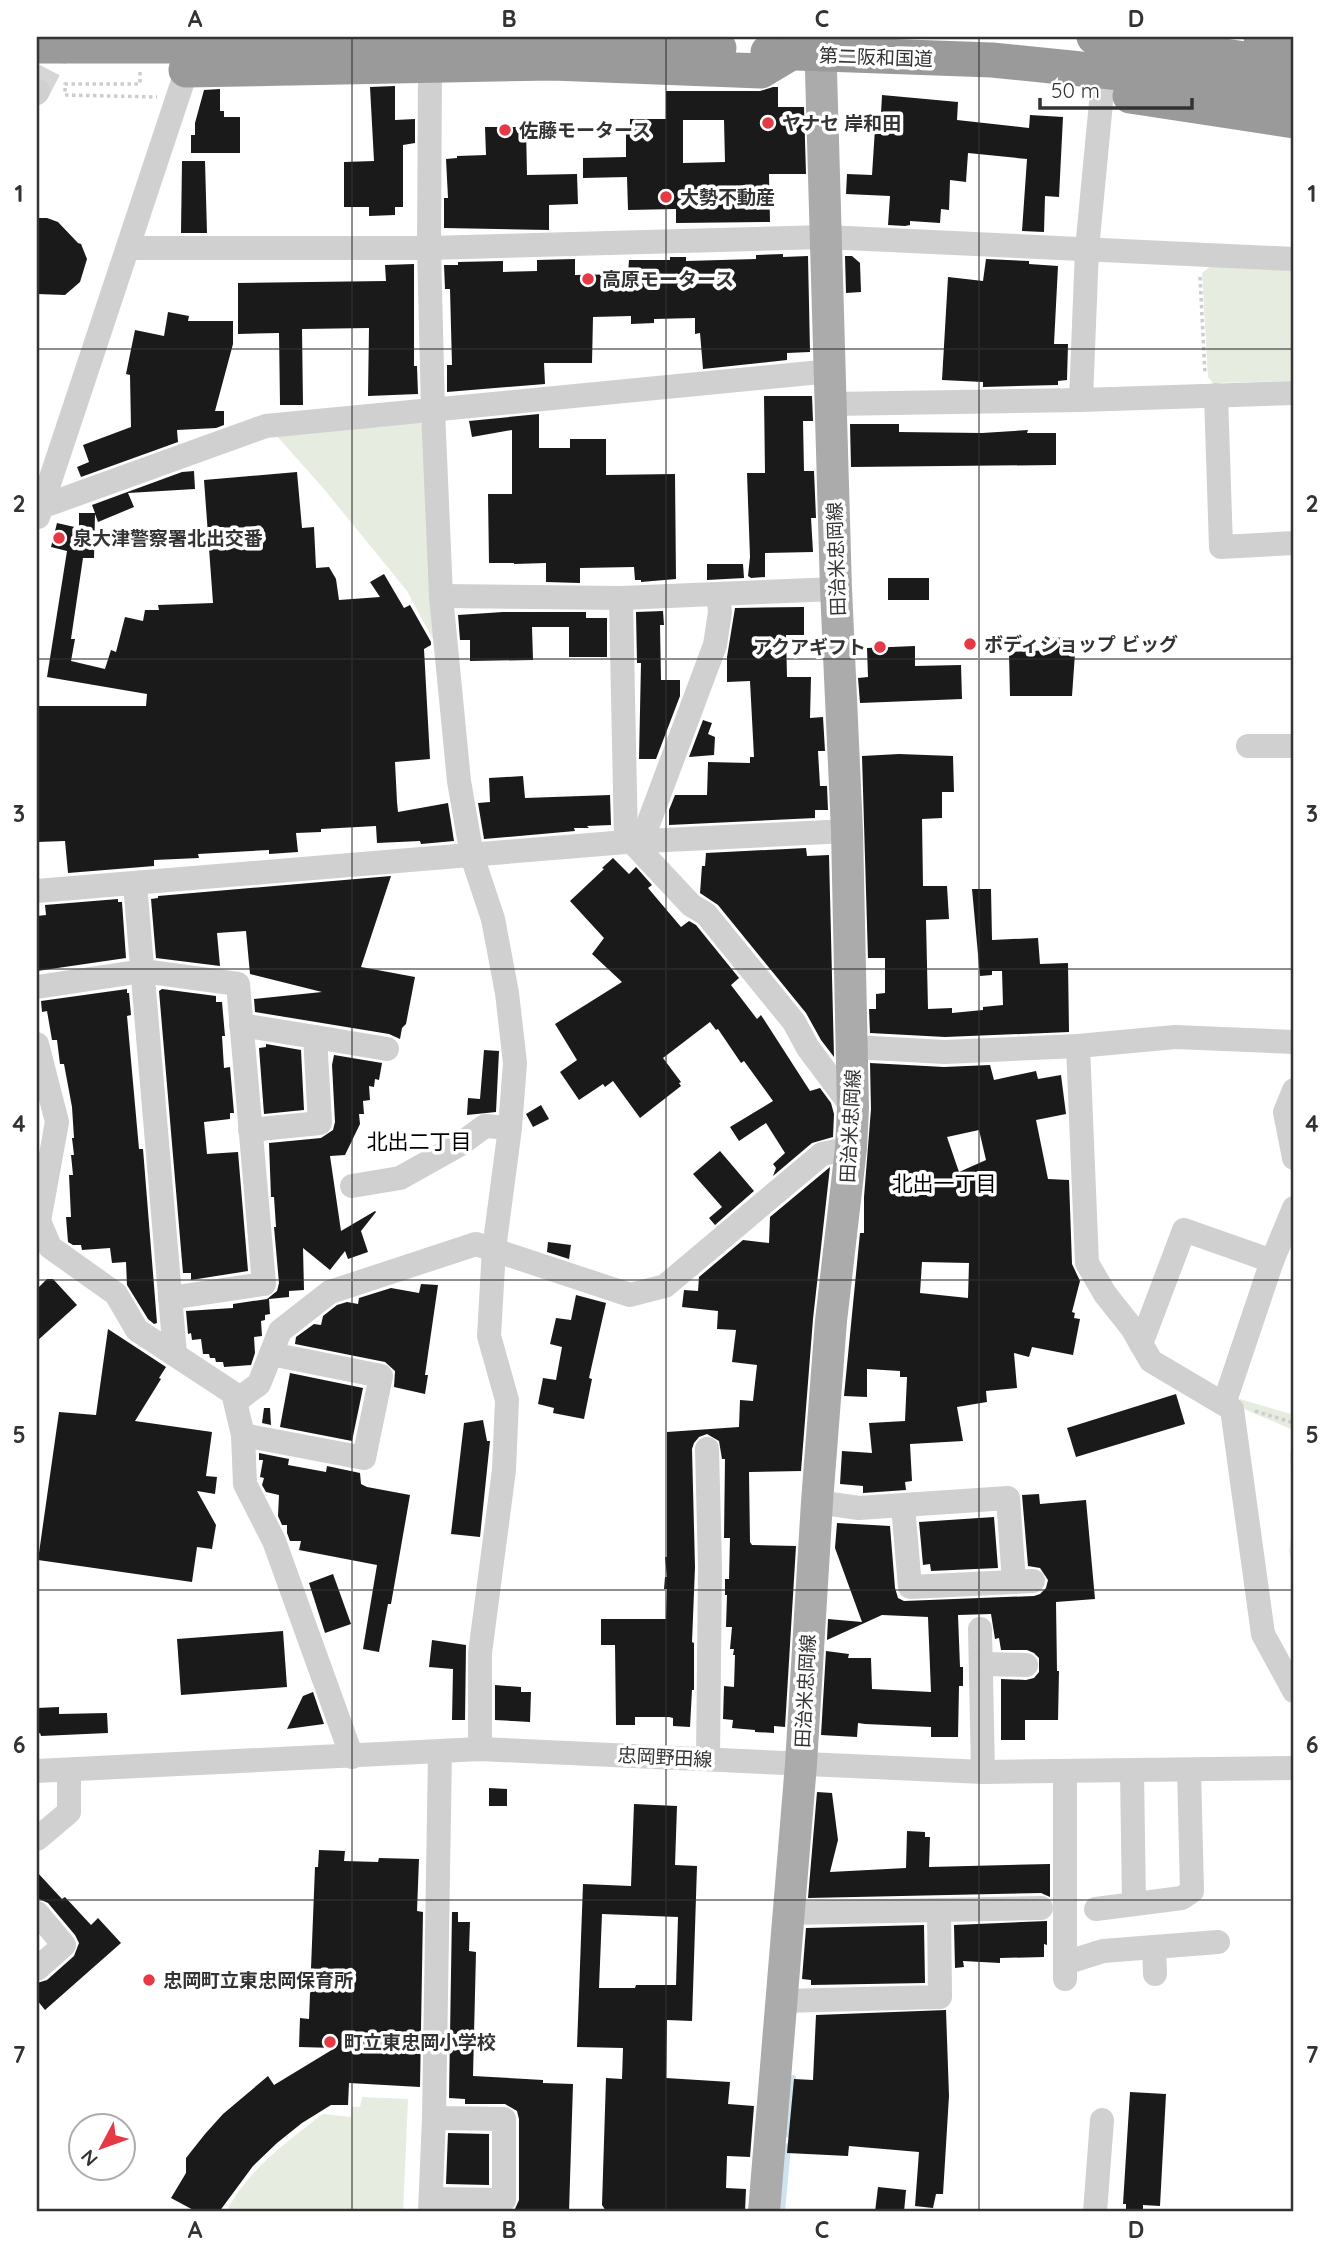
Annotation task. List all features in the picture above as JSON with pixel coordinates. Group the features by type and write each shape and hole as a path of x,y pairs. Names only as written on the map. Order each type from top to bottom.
{"highway":[{"name":"第二阪和国道","path":"1094,37 1294,66"},
{"path":"1242,60 1294,41"},
{"name":"第二阪和国道","path":"37,47 810,48 992,60 1242,60 1294,93"},
{"path":"186,70 552,63 761,71 810,48"},
{"path":"992,60 1102,92 1294,121"}],"main road":[{"name":"田治米忠岡線","path":"764,2212 801,1764 831,1321 853,1108 847,831 836,589 831,370 825,237 810,48"}],"street":[{"path":"39,514 198,37"},
{"path":"430,66 432,410 441,596 459,781 472,856 493,919 507,993 515,1063 510,1128 494,1248 489,1336 507,1400 504,1470 480,1653 480,1749"},
{"path":"1081,400 1087,249 1102,92"},
{"path":"128,248 429,248 825,237 1294,259"},
{"path":"39,514 266,426 831,370"},
{"path":"832,404 1294,393"},
{"path":"1211,395 1221,547 1294,543"},
{"path":"441,596 621,598 836,589"},
{"path":"633,843 715,645 718,594"},
{"path":"621,598 633,843 691,905 706,914 794,1022 808,1048 853,1108"},
{"path":"1248,746 1294,746"},
{"path":"37,891 388,861 847,831"},
{"path":"135,884 175,1354"},
{"path":"37,987 143,971 238,984 264,1284 170,1298"},
{"path":"241,1025 387,1049"},
{"path":"250,1130 320,1123 316,1037"},
{"path":"853,1047 945,1052 1078,1046 1175,1037 1294,1042"},
{"path":"37,1044 58,1122 39,1221 50,1247 116,1294 137,1329 233,1393 243,1435 245,1484 274,1541 352,1757"},
{"path":"1078,1046 1087,1263 1105,1294 1132,1328 1151,1361 1232,1409 1263,1634 1294,1691"},
{"path":"1294,1090 1284,1112 1294,1158"},
{"path":"352,1186 400,1178 459,1145 485,1126 510,1128"},
{"path":"236,1401 260,1384 280,1331 330,1292 476,1244 630,1295 665,1286 822,1154 851,1147"},
{"path":"1224,1404 1272,1261 1294,1208"},
{"path":"1141,1344 1184,1230 1272,1261"},
{"path":"243,1435 364,1458 381,1376 271,1354"},
{"path":"707,1449 718,1475 720,1567 718,1661 708,1759"},
{"path":"817,1502 859,1508 1008,1499 1024,1582 910,1587 903,1506"},
{"path":"980,1629 983,1772"},
{"path":"981,1664 1026,1665"},
{"name":"忠岡野田線","path":"37,1771 480,1749 983,1772 1294,1768"},
{"path":"434,2118 504,2119 504,2200 430,2206 440,1752"},
{"path":"37,1839 69,1812 69,1770"},
{"path":"1096,1909 1182,1898 1192,1892 1189,1770"},
{"path":"1132,1771 1134,1904"},
{"path":"1065,1773 1065,1971 1103,1951 1218,1942"},
{"path":"788,1913 1041,1908"},
{"path":"782,2001 940,1997 939,1910"},
{"path":"37,1913 64,1945 37,1969"},
{"path":"1154,1947 1155,1974"},
{"path":"1095,2212 1102,2120"}],"path":[{"path":"139,65 140,84 65,84 65,94 159,97"},
{"path":"1198,254 1211,395"},
{"path":"1224,1404 1231,1402 1294,1423"}],"shaded area":[{"path":"1212,265 1294,269 1294,381 1213,383 1208,377 1202,273"},
{"path":"415,420 423,425 434,641 407,591 276,435"},
{"path":"1240,1399 1294,1415 1294,1577 1289,1551 1293,1527 1290,1456 1293,1430 1242,1408 1238,1403"},
{"path":"362,2097 408,2099 403,2212 226,2212 245,2183 282,2146 323,2114 351,2117 352,2107 360,2107"}],"building":[{"path":"395,86 395,120 415,119 415,143 403,145 403,207 395,207 395,215 369,216 369,207 344,207 344,162 374,161 370,87"},
{"path":"778,87 778,107 804,107 806,174 769,174 770,222 676,223 676,209 628,210 627,177 583,178 583,158 626,157 626,126 630,126 630,119 666,119 666,91 760,91","holes":["683,120 724,120 725,162 683,163"]},
{"path":"220,89 220,111 224,111 224,117 240,117 240,153 191,153 191,135 195,135 195,123 204,90"},
{"path":"882,95 958,102 957,120 1029,128 1030,115 1063,117 1059,197 1045,196 1044,232 1022,231 1027,159 968,153 966,182 950,180 949,210 941,209 940,223 910,221 910,225 905,226 888,225 890,196 846,194 847,174 872,175 876,113 881,114"},
{"path":"485,127 526,127 527,175 577,174 578,204 549,205 549,230 444,228 444,198 448,198 446,159 486,155"},
{"path":"182,161 205,161 207,233 181,233"},
{"path":"37,218 58,222 81,244 87,259 80,282 65,295 37,294"},
{"path":"783,254 783,257 808,256 810,352 787,353 787,360 703,369 700,333 695,334 695,318 654,319 654,323 631,324 631,316 593,317 592,363 544,363 545,384 447,392 447,365 452,365 450,289 445,289 444,265 503,261 503,272 537,271 537,260 575,259 575,275 628,274 629,260 670,260 670,257 686,257 686,261 756,259 756,255"},
{"path":"845,256 852,256 860,263 861,292 846,293"},
{"path":"986,259 1029,261 1029,264 1058,266 1054,344 1068,344 1067,380 1058,381 1058,385 983,387 983,382 942,380 948,277 983,281"},
{"path":"414,264 414,366 417,366 418,394 368,396 369,328 302,329 303,405 280,405 279,333 238,334 238,283 386,281 385,265"},
{"path":"168,312 189,316 188,321 233,321 233,344 215,411 224,411 224,425 216,428 177,430 178,442 81,477 77,467 89,462 83,445 131,427 130,375 126,374 135,330 164,336"},
{"path":"764,396 812,396 813,421 803,421 804,471 814,471 816,518 811,518 813,552 765,553 765,577 751,578 748,576 750,557 747,473 765,473"},
{"path":"539,414 539,448 570,448 570,439 606,439 606,475 675,474 676,579 641,582 635,580 634,567 580,568 580,583 546,582 546,563 489,563 488,494 512,494 512,430 472,437 469,421"},
{"path":"850,424 899,424 899,432 982,433 1028,430 1027,433 1056,433 1056,465 851,467"},
{"path":"194,471 195,489 128,493 134,507 98,522 95,514 94,558 83,558 71,639 75,639 71,661 105,669 111,650 116,652 125,617 143,621 145,610 159,610 158,605 213,603 204,480 297,472 302,528 314,527 316,568 329,567 336,579 339,600 380,597 370,582 384,574 404,608 410,605 431,642 431,645 424,649 430,759 395,762 398,812 448,803 454,841 421,844 420,841 377,843 376,826 321,829 321,832 296,833 298,852 269,854 269,850 198,854 199,858 154,860 154,866 68,873 65,841 37,842 37,706 146,706 147,694 47,677 67,551 51,547 57,523 79,528 79,513 95,513 92,505 182,472"},
{"path":"707,564 743,564 744,578 707,580"},
{"path":"888,578 929,578 929,600 888,600"},
{"path":"804,607 804,635 786,635 787,677 811,677 810,718 823,717 825,751 818,751 820,786 827,786 828,810 815,810 815,818 669,825 669,810 675,795 707,795 708,762 750,763 750,757 754,757 750,681 727,682 727,657 735,608"},
{"path":"663,611 664,625 660,625 661,680 680,680 680,696 656,759 639,759 641,663 637,663 636,612"},
{"path":"586,612 586,618 607,618 607,657 569,657 569,627 532,627 533,660 470,661 470,640 460,640 458,615"},
{"path":"1053,637 1076,639 1072,696 1010,696 1009,652 1052,650"},
{"path":"915,646 915,666 961,665 962,699 860,703 858,678 868,677 867,648"},
{"path":"703,720 712,723 708,734 715,737 714,755 689,757"},
{"path":"862,756 953,756 954,792 942,792 942,818 922,819 923,886 947,886 949,919 926,920 928,1009 952,1008 952,1013 1003,1005 1002,971 992,971 992,975 980,976 972,889 991,889 992,940 1038,938 1040,964 1068,963 1069,1032 945,1037 870,1033 869,1009 876,1009 876,994 885,993 885,958 868,958"},
{"path":"523,776 525,798 610,795 611,825 484,839 478,803 490,802 489,778"},
{"path":"806,848 807,856 829,855 834,1057 806,1013 718,905 700,893 706,853"},
{"path":"613,858 629,874 636,867 652,885 648,888 681,927 689,921 696,925 739,978 731,985 757,1019 761,1015 810,1091 820,1088 831,1103 834,1114 833,1137 812,1143 773,1176 776,1168 773,1164 785,1153 766,1123 739,1141 730,1127 773,1101 744,1061 741,1063 718,1029 710,1022 663,1058 681,1082 681,1086 640,1118 613,1081 605,1087 603,1084 579,1100 560,1072 577,1060 555,1024 622,982 592,954 604,938 570,901"},
{"path":"391,876 361,967 415,977 406,1024 402,1028 400,1039 389,1034 255,1012 254,999 322,992 250,974 246,931 217,933 220,966 156,958 151,899 158,896"},
{"path":"118,899 118,902 122,902 126,958 37,971 37,916 46,915 45,905"},
{"path":"127,989 139,1149 143,1149 157,1323 154,1324 127,1285 126,1262 112,1263 110,1248 82,1250 81,1245 68,1242 66,1217 71,1217 69,1175 73,1175 71,1155 74,1155 72,1107 64,1064 60,1064 57,1040 52,1040 47,1011 42,1012 41,1001"},
{"path":"162,989 216,996 216,1002 222,1002 224,1068 230,1067 234,1113 230,1113 230,1119 204,1122 207,1154 238,1152 248,1271 191,1280 191,1273 183,1273 159,991"},
{"path":"266,1044 301,1050 304,1110 264,1114 259,1048 266,1047"},
{"path":"484,1050 499,1051 496,1112 467,1115 468,1098 480,1099"},
{"path":"334,1055 382,1063 379,1080 375,1079 374,1087 369,1086 370,1100 363,1101 364,1114 359,1114 360,1124 345,1155 330,1156 341,1231 376,1212 361,1231 368,1252 348,1259 345,1251 330,1270 303,1248 304,1290 289,1291 289,1297 269,1299 270,1314 265,1315 265,1320 261,1321 262,1336 254,1337 255,1353 251,1365 224,1367 223,1362 216,1362 209,1354 203,1354 201,1339 192,1340 191,1333 188,1334 186,1311 233,1308 233,1304 267,1299 277,1291 279,1283 276,1227 274,1197 271,1197 269,1143 321,1138 333,1130"},
{"path":"870,1063 944,1067 990,1065 994,1080 1036,1071 1038,1079 1061,1075 1066,1114 1036,1120 1048,1179 1069,1180 1072,1264 1080,1281 1072,1312 1075,1313 1074,1318 1080,1319 1073,1355 1032,1347 1029,1357 1014,1353 1017,1388 986,1391 987,1402 957,1407 963,1441 910,1444 912,1481 905,1482 906,1490 863,1493 863,1486 840,1484 842,1451 872,1453 869,1423 905,1421 907,1377 900,1377 900,1371 867,1369 867,1397 844,1396 860,1233 864,1233 871,1109","holes":["979,1130 986,1160 959,1172 947,1137","922,1262 969,1263 968,1298 920,1293"]},
{"path":"541,1105 549,1119 533,1127 526,1114"},
{"path":"720,1151 754,1191 715,1225 709,1218 722,1207 693,1174"},
{"path":"830,1167 813,1319 801,1471 749,1472 750,1542 752,1545 796,1546 785,1727 774,1726 774,1733 755,1732 732,1728 733,1720 723,1719 724,1686 734,1687 735,1655 734,1649 730,1649 732,1627 726,1627 725,1595 725,1579 729,1579 730,1538 724,1538 725,1459 722,1459 719,1441 707,1434 699,1437 692,1449 695,1567 692,1642 694,1690 690,1727 673,1726 673,1718 669,1717 635,1717 635,1725 616,1725 615,1645 601,1645 601,1619 666,1619 667,1589 664,1589 667,1577 667,1432 739,1427 740,1400 753,1401 757,1365 732,1362 736,1330 717,1329 718,1311 682,1307 684,1290 698,1291 699,1277 743,1240 769,1243 770,1217"},
{"path":"548,1242 571,1245 569,1259 547,1252"},
{"path":"47,1279 53,1279 77,1305 37,1341 37,1289"},
{"path":"421,1284 438,1285 425,1375 428,1375 425,1394 394,1387 395,1371 385,1362 295,1344 296,1337 314,1324 321,1325 323,1316 337,1305 347,1302 358,1304 359,1298 391,1288 419,1293"},
{"path":"576,1295 606,1303 589,1378 592,1379 584,1419 553,1413 554,1408 538,1404 543,1378 556,1380 562,1347 550,1344 556,1318 571,1320"},
{"path":"108,1329 166,1367 135,1421 212,1432 206,1476 217,1477 215,1494 197,1491 216,1525 212,1549 197,1547 192,1582 38,1560 59,1412 96,1415"},
{"path":"290,1373 363,1388 352,1441 280,1427"},
{"path":"1176,1394 1185,1424 1076,1457 1067,1428"},
{"path":"264,1408 270,1408 271,1425 262,1423"},
{"path":"483,1420 487,1441 490,1441 480,1537 451,1534 464,1423"},
{"path":"259,1453 289,1459 288,1465 326,1472 327,1466 360,1473 361,1484 367,1487 410,1495 391,1604 388,1604 379,1652 363,1649 377,1565 299,1550 301,1541 290,1541 287,1525 282,1525 278,1516 279,1495 266,1492 262,1485 264,1478 260,1477 263,1460 259,1460"},
{"path":"1039,1494 1040,1504 1086,1500 1095,1599 1056,1602 1058,1720 1025,1720 1025,1740 1001,1740 1001,1679 1034,1678 1039,1672 1039,1658 1027,1650 1001,1650 999,1638 995,1639 991,1614 958,1615 963,1686 959,1686 958,1737 931,1737 931,1727 858,1723 857,1737 821,1735 826,1651 849,1654 848,1658 871,1658 872,1689 931,1692 928,1617 882,1615 827,1640 828,1619 862,1622 835,1548 837,1523 890,1526 895,1588 898,1598 904,1601 1034,1596 1046,1588 1048,1580 1040,1568 1028,1566 1022,1495"},
{"path":"994,1517 998,1568 931,1571 930,1564 923,1565 919,1522"},
{"path":"333,1574 351,1624 325,1633 309,1583"},
{"path":"283,1631 287,1687 181,1695 177,1639"},
{"path":"432,1640 466,1645 465,1720 452,1720 453,1669 429,1667"},
{"path":"495,1685 521,1687 521,1692 531,1692 530,1722 495,1720"},
{"path":"313,1692 324,1724 287,1729 303,1696"},
{"path":"59,1707 59,1714 107,1713 108,1733 37,1734 37,1708"},
{"path":"489,1788 507,1789 507,1806 489,1806"},
{"path":"817,1792 832,1793 838,1840 830,1872 906,1868 907,1831 925,1832 925,1837 930,1837 929,1867 1050,1864 1050,1897 1041,1893 808,1898"},
{"path":"634,1804 677,1806 675,1865 697,1866 692,2021 667,2020 666,2078 730,2082 728,2104 754,2106 750,2157 727,2156 726,2188 746,2189 745,2212 606,2211 602,2205 606,2078 622,2079 623,2048 577,2047 583,1884 631,1886","holes":["602,1914 678,1917 676,1985 599,1988"]},
{"path":"319,1850 345,1851 344,1861 419,1859 417,1911 423,1912 420,2087 349,2083 348,2105 331,2105 277,2143 253,2166 219,2212 197,2212 171,2198 186,2173 186,2158 205,2134 223,2114 268,2076 274,2085 335,2048 299,2047 300,2018 309,2019 315,1867 318,1867"},
{"path":"37,1872 91,1925 98,1918 121,1943 45,2010 37,2000 37,1983 47,1980 74,1956 79,1943 48,1903 37,1898"},
{"path":"452,1912 458,1912 458,1922 470,1922 469,1951 476,1952 473,2076 573,2084 569,2212 514,2211 519,2200 517,2111 505,2104 465,2104 465,2099 449,2098"},
{"path":"1047,1921 1044,1957 1000,1958 1000,1963 963,1961 964,1967 955,1968 954,1925"},
{"path":"924,1925 925,1983 811,1985 811,1980 802,1979 806,1928"},
{"path":"946,2010 949,2096 943,2194 936,2194 933,2208 915,2206 919,2152 849,2146 848,2156 787,2153 794,2079 813,2080 816,2015"},
{"path":"1130,2092 1166,2094 1160,2206 1143,2205 1143,2212 1126,2212 1126,2204 1123,2204"},
{"path":"448,2133 489,2134 489,2185 446,2184"},
{"path":"878,2187 906,2190 904,2212 875,2212"}],"waterway":[{"path":"789,2135 793,2078"},
{"path":"782,2212 788,2146"}],"tunnel":[{"path":"38,91 66,37"}],"place":[{"name":"ヤナセ 岸和田","path":"768,123"},
{"name":"佐藤モータース","path":"505,130"},
{"name":"大勢不動産","path":"666,197"},
{"name":"高原モータース","path":"588,279"},
{"name":"泉大津警察署北出交番","path":"59,538"},
{"name":"ボディショップ ビッグ","path":"970,644"},
{"name":"アクアギフト","path":"880,647"},
{"name":"忠岡町立東忠岡保育所","path":"149,1980"},
{"name":"町立東忠岡小学校","path":"330,2042"}],"district":[{"name":"北出二丁目","path":"419,1142"},
{"name":"北出一丁目","path":"944,1184"}]}
